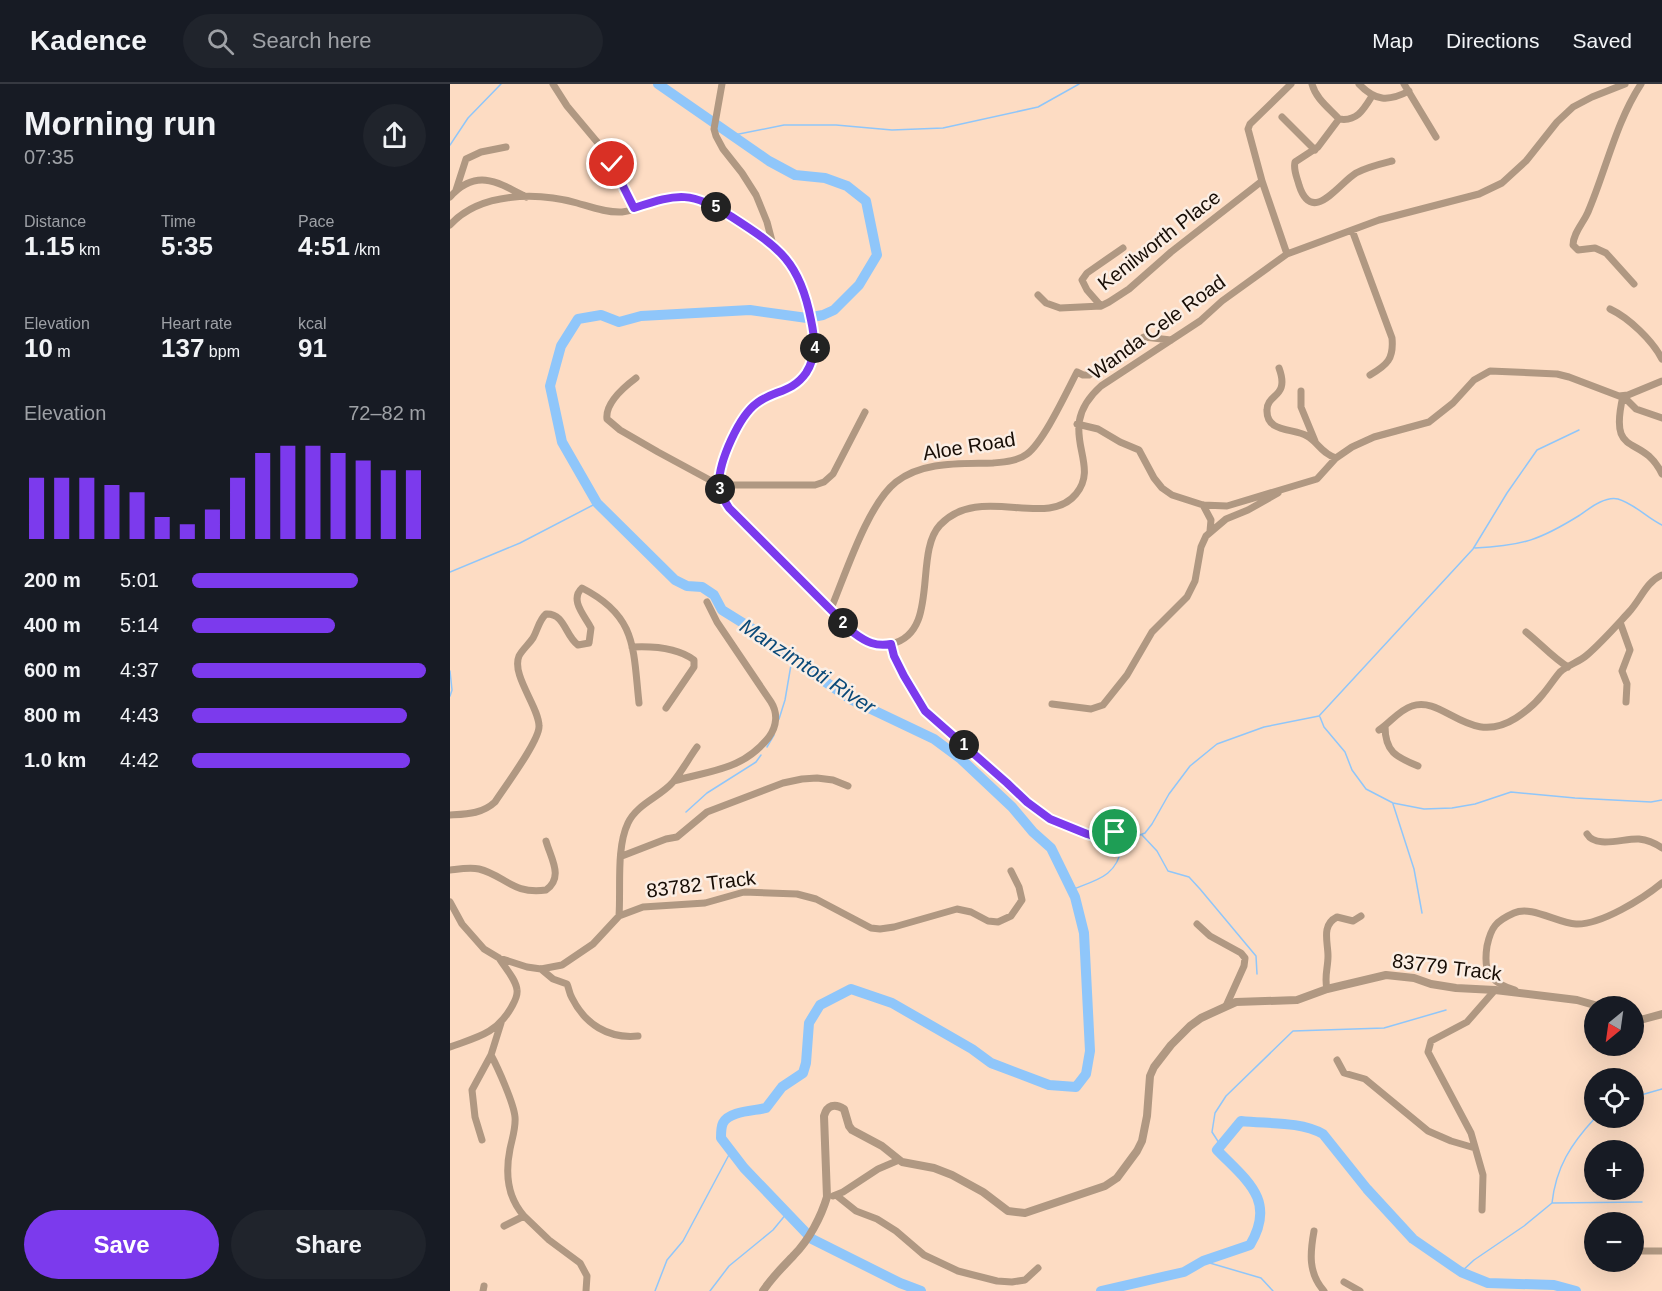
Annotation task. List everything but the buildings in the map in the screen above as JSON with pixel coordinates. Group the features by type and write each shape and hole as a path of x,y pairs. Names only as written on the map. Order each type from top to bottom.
{"street":[{"path":"553,84 567,106 603,149 634,208"},
{"path":"722,84 714,129 716,136 756,195 773,245"},
{"path":"1287,254 1262,181 1248,129 1250,124 1291,84"},
{"path":"1312,84 1319,98 1340,119 1349,120 1355,117 1372,96"},
{"path":"1359,84 1372,96 1386,98 1409,91"},
{"path":"1404,84 1436,137"},
{"name":"Wanda Cele Road","path":"1077,424 1092,394 1112,378 1200,321 1222,301 1287,254 1352,230 1491,189 1502,183 1519,167 1557,122 1574,107 1625,84"},
{"path":"1634,284 1608,255 1595,248 1578,250 1573,243 1593,200 1626,110 1641,84"},
{"path":"1282,117 1315,150"},
{"path":"1340,119 1323,142 1315,150 1299,159 1294,166 1304,196 1310,201 1317,203 1324,201 1359,171 1392,161"},
{"path":"456,190 466,159 481,152 506,147"},
{"path":"450,197 464,185 475,181 492,180 526,198"},
{"name":"Kenilworth Place","path":"1038,296 1046,303 1060,308 1101,306 1129,289 1171,252 1262,181"},
{"path":"450,225 462,213 490,201 526,198 564,200 606,211 622,212 665,198 691,197 716,207 773,245 794,268 807,297 815,351 812,363 796,385 756,403 742,419 720,471 721,496 738,519 830,611 863,640 877,645 898,642 909,634 922,611 929,549 933,535 941,524 966,509 999,505 1035,509 1054,508 1076,494 1083,482 1084,469 1077,424 1098,429 1139,450 1150,473 1162,488 1172,495 1203,505 1227,506 1317,479 1336,458 1360,442 1429,422 1453,403 1474,380 1490,371 1557,374 1614,395 1623,396 1662,381"},
{"path":"1352,230 1392,338 1391,353 1387,364 1370,375"},
{"path":"1101,306 1087,290 1082,280 1088,273 1123,248"},
{"path":"1610,309 1623,315 1632,323 1662,359"},
{"name":"Aloe Road","path":"830,611 866,524 884,494 897,482 919,470 935,466 1004,462 1022,457 1038,442 1077,372 1089,375 1144,337 1171,340"},
{"path":"1279,369 1282,387 1267,407 1268,417 1276,427 1307,436 1325,454 1336,458"},
{"path":"636,378 616,396 607,411 607,420 620,430 719,485 815,485 824,482 833,474 865,412"},
{"path":"1301,391 1301,407 1317,447"},
{"path":"1623,396 1635,409 1662,418"},
{"path":"1623,396 1619,413 1621,436 1626,442 1649,455 1662,474"},
{"path":"1052,704 1095,709 1103,705 1127,675 1152,632 1187,597 1195,581 1203,541 1210,531 1226,519 1284,489"},
{"path":"1203,505 1211,520 1210,531"},
{"path":"1418,766 1389,749 1382,728 1404,710 1419,704 1439,709 1473,726 1488,727 1508,722 1541,697 1558,675 1588,654 1636,604 1648,585 1662,575"},
{"path":"450,815 481,812 488,809 495,802 536,739 539,726 520,675 519,655 534,637 543,616 551,614 563,622 571,639 578,645 589,643 591,628 576,598 582,588 595,595 620,617 629,632 639,703"},
{"path":"674,780 724,769 752,756 772,733 776,718 776,709 717,622 707,602"},
{"path":"1620,622 1630,650 1622,671 1627,684 1626,702"},
{"path":"1526,632 1568,667"},
{"path":"891,644 904,676 925,711 1043,815 1057,823 1093,836 1115,832 1133,835"},
{"path":"632,647 662,648 694,660 694,667 666,708"},
{"path":"619,916 624,837 632,816 674,780 697,747"},
{"path":"622,856 677,837 707,812 783,783 817,778 833,780 848,786"},
{"path":"1587,834 1594,840 1637,839 1649,841 1662,848"},
{"path":"450,870 478,869 516,887 546,890 554,882 556,873 546,841"},
{"name":"83782 Track","path":"541,969 562,965 593,944 619,916 643,907 705,903 749,892 807,895 871,928 894,927 957,909 971,912 988,921 998,922 1011,916 1022,900 1019,887 1011,871"},
{"path":"1532,994 1503,985 1488,974 1485,962 1489,934 1494,926 1521,910 1528,910 1566,922 1589,923 1614,912 1662,883"},
{"path":"450,902 469,933 484,949 499,958 541,969 553,979 567,984 573,1000 594,1026 619,1037 638,1036"},
{"path":"1328,989 1325,980 1328,961 1326,935 1330,922 1337,917 1353,921 1361,916"},
{"path":"1197,924 1210,936 1241,953 1245,958 1244,966 1226,1006"},
{"path":"482,1140 474,1117 472,1090 491,1055 501,1023 518,993 514,979 499,958"},
{"name":"83779 Track","path":"763,1291 774,1275 796,1254 831,1196 824,1116 828,1107 838,1105 844,1109 852,1130 882,1146 899,1161 934,1168 952,1175 982,1192 1008,1211 1018,1213 1036,1211 1105,1186 1122,1173 1142,1141 1147,1116 1150,1076 1154,1067 1190,1026 1236,1002 1297,1000 1328,989 1386,975 1456,988 1532,994 1584,1002"},
{"path":"1482,1210 1483,1175 1475,1148 1462,1114 1430,1058 1429,1045 1435,1037 1467,1022 1495,990"},
{"path":"1644,1019 1662,1014"},
{"path":"450,1047 482,1036 501,1023"},
{"path":"491,1055 515,1114 514,1134 509,1156 511,1199 524,1216 549,1240 580,1263 586,1276 586,1291"},
{"path":"1338,1060 1344,1073 1365,1079 1428,1131 1475,1148"},
{"path":"831,1196 843,1192 878,1169 899,1161"},
{"path":"831,1196 856,1211 877,1219 896,1231 924,1255 958,1271 997,1281 1012,1282 1025,1280 1038,1268"},
{"path":"504,1227 524,1216"},
{"path":"1314,1231 1311,1268 1324,1291"},
{"path":"1644,1251 1662,1251"},
{"path":"1344,1282 1360,1291"}],"waterway":[{"path":"450,145 468,118 501,84"},
{"name":"Manzimtoti River","path":"658,84 769,161 795,175 825,178 847,186 866,201 877,255 859,285 834,310 823,315 807,318 750,310 641,316 619,322 601,315 578,319 561,346 550,386 562,442 597,503 675,580 687,586 702,587 714,595 722,610 852,700 934,739 961,759 1051,848 1075,897 1084,933 1090,1051 1086,1074 1076,1087 1049,1085 991,1063 972,1049 892,1003 851,989 820,1005 809,1023 803,1073 782,1087 766,1108 736,1114 723,1123 721,1138 744,1168 812,1239 900,1283 921,1291"},
{"path":"734,135 784,125 836,125 892,130 943,128 1038,107 1079,84"},
{"path":"1071,890 1097,880 1110,871 1115,865 1122,846 1132,838 1145,833 1169,794 1190,766 1217,744 1264,727 1319,716 1473,549 1507,493 1537,450 1579,430"},
{"path":"1475,548 1506,546 1542,536 1608,499 1618,499 1630,504 1662,525"},
{"path":"450,572 520,543 597,503"},
{"path":"779,719 785,700 792,659"},
{"path":"450,671 452,690 450,696"},
{"path":"1320,717 1324,727 1345,752 1352,770 1366,789 1393,803 1424,809 1452,808 1475,804 1511,792 1575,798 1651,802 1662,800"},
{"path":"767,747 774,735"},
{"path":"686,812 707,793 756,762 761,755"},
{"path":"1393,804 1414,869 1422,913"},
{"path":"1142,835 1157,851 1168,871 1189,877 1256,956 1257,974"},
{"path":"1221,1146 1212,1132 1215,1113 1226,1096 1293,1031 1384,1028 1446,1010"},
{"path":"1644,1094 1662,1089"},
{"name":"Manzimtoti River","path":"1101,1291 1184,1272 1203,1261 1250,1245 1258,1229 1259,1203 1247,1181 1217,1150 1241,1121 1294,1125 1323,1134 1367,1189 1413,1239 1461,1272 1488,1283 1554,1285 1576,1291"},
{"path":"1461,1272 1552,1203 1561,1167 1587,1128"},
{"path":"655,1291 667,1260 683,1241 731,1151"},
{"path":"1552,1203 1642,1202"},
{"path":"710,1291 729,1266 773,1230 787,1213"},
{"path":"1203,1261 1261,1278 1273,1291"}],"route":[{"path":"612,164 634,208 679,196 702,200 716,207 773,245 794,268 807,297 815,343 812,363 796,385 756,403 742,419 720,471 721,496 729,508 854,633 869,643 891,644 904,676 925,711 1027,802 1043,815 1069,828 1097,837 1115,832"}]}
